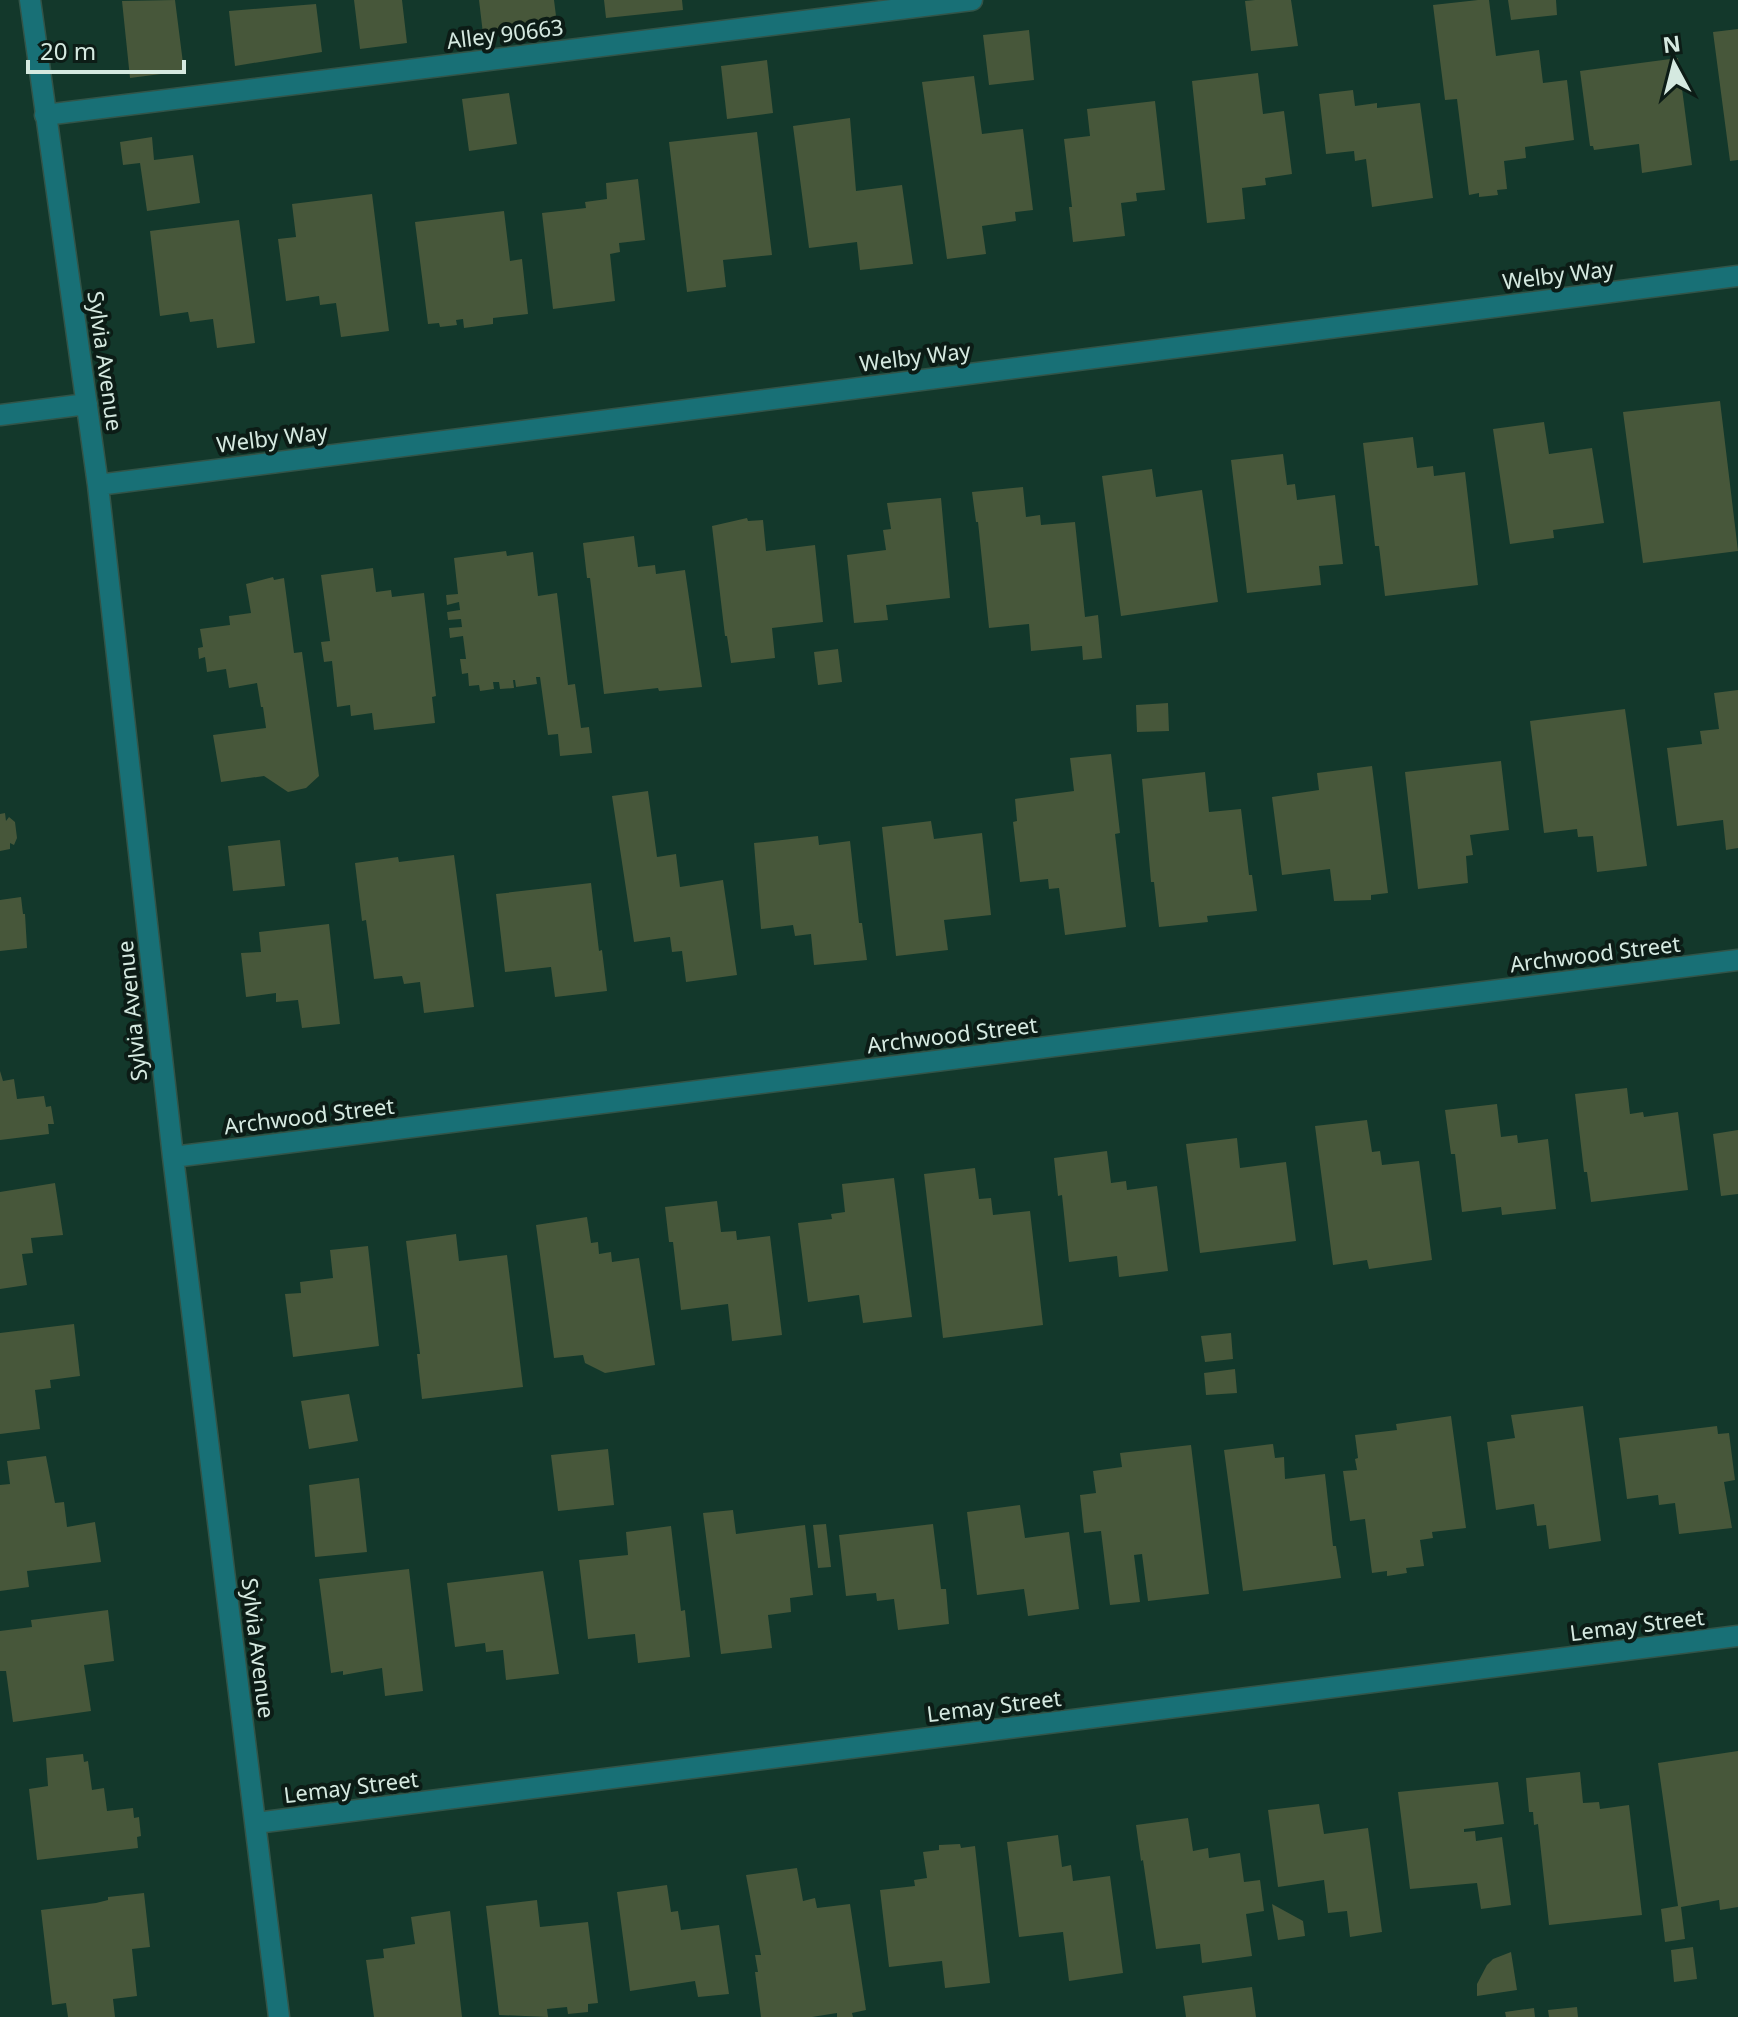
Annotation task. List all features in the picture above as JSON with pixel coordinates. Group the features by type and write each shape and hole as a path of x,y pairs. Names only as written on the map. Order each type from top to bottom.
{"street":[{"name":"Sylvia Avenue","path":"30,0 98,485 173,1157 279,2017"},
{"name":"Alley 90663","path":"45,115 972,0"},
{"name":"Welby Way","path":"98,485 1738,276"},
{"path":"0,415 87,404"},
{"name":"Archwood Street","path":"173,1157 1738,960"},
{"name":"Lemay Street","path":"256,1823 1738,1636"}],"building":[{"path":"175,0 184,71 130,78 122,1"},
{"path":"354,0 402,0 407,43 360,49"},
{"path":"479,0 554,0 557,24 483,34"},
{"path":"604,0 682,0 683,10 606,18"},
{"path":"1291,0 1298,46 1251,51 1245,1"},
{"path":"1489,0 1496,56 1539,50 1543,83 1567,80 1574,140 1525,147 1526,158 1504,161 1507,189 1497,190 1498,195 1479,197 1479,193 1469,195 1457,99 1445,100 1433,5"},
{"path":"1508,0 1556,0 1557,15 1511,20"},
{"path":"316,4 322,52 235,66 229,11"},
{"path":"1738,29 1738,160 1730,161 1713,32"},
{"path":"1029,30 1034,80 989,85 983,35"},
{"path":"1678,58 1692,165 1642,173 1639,144 1594,150 1590,146 1580,71"},
{"path":"767,60 773,113 727,119 721,66"},
{"path":"1258,73 1263,114 1284,111 1292,174 1265,178 1266,185 1242,188 1245,219 1207,223 1192,81"},
{"path":"974,76 982,134 1023,129 1033,210 1015,212 1016,221 982,226 986,254 947,259 922,82"},
{"path":"1353,90 1355,106 1377,103 1377,108 1420,103 1433,198 1372,207 1366,159 1355,161 1354,151 1326,154 1319,94"},
{"path":"509,93 517,144 469,151 462,99"},
{"path":"1155,101 1165,190 1136,193 1137,201 1121,203 1125,236 1073,242 1064,139 1090,136 1087,109"},
{"path":"850,118 856,191 902,185 913,264 860,270 857,242 809,248 793,126"},
{"path":"757,132 772,255 723,260 726,287 687,292 669,142"},
{"path":"152,137 154,160 193,155 200,203 147,211 140,163 123,165 120,142"},
{"path":"638,179 645,240 619,243 620,252 610,254 615,301 553,309 542,213 586,208 585,202 607,199 606,183"},
{"path":"372,194 389,331 341,337 336,303 320,305 319,296 286,301 278,239 296,237 292,204"},
{"path":"504,211 510,261 522,259 528,314 493,318 493,324 464,328 463,319 456,320 457,325 440,327 439,323 428,324 415,222"},
{"path":"239,220 255,343 217,348 213,319 190,322 188,312 160,316 150,231"},
{"path":"1720,401 1738,551 1643,563 1623,412"},
{"path":"1544,422 1549,454 1592,448 1604,523 1553,530 1554,538 1510,544 1493,429"},
{"path":"1413,437 1417,468 1433,466 1434,476 1465,472 1478,585 1385,596 1379,546 1375,546 1363,443"},
{"path":"1283,454 1287,485 1295,484 1297,500 1335,495 1343,564 1319,566 1321,585 1247,593 1231,460"},
{"path":"1152,469 1156,497 1202,490 1218,602 1121,616 1102,476"},
{"path":"1023,487 1026,517 1040,515 1041,525 1075,522 1085,617 1098,615 1102,658 1083,660 1082,646 1031,651 1029,624 989,628 972,492"},
{"path":"941,498 950,598 886,605 888,620 854,623 847,555 886,550 883,530 891,529 887,503"},
{"path":"747,518 748,521 763,520 766,551 815,545 823,622 772,628 775,658 731,663 712,526"},
{"path":"634,536 638,567 655,565 656,574 685,570 702,687 604,694 583,543"},
{"path":"506,551 507,556 533,552 538,596 557,593 568,685 575,684 581,728 589,727 592,753 560,756 558,734 548,735 540,677 536,677 537,684 516,687 513,680 514,688 500,689 499,682 493,682 494,689 480,691 479,685 469,686 468,673 462,674 460,659 466,659 463,636 450,638 449,628 462,627 461,619 448,620 447,612 460,610 459,602 447,605 446,595 458,594 454,558"},
{"path":"373,568 376,592 391,590 392,597 424,593 436,696 432,697 435,723 374,730 372,713 351,716 350,705 337,707 332,661 324,662 321,642 330,641 321,575"},
{"path":"273,577 274,580 284,578 294,653 302,652 319,776 306,788 288,792 264,776 221,782 213,735 266,728 263,707 257,683 229,688 226,669 207,672 205,657 199,659 198,648 203,647 200,629 230,625 229,616 251,613 246,584"},
{"path":"838,649 842,682 818,685 814,652"},
{"path":"1738,690 1738,848 1726,850 1723,820 1677,826 1667,748 1702,744 1700,731 1719,729 1714,693"},
{"path":"1168,703 1169,731 1137,732 1136,705"},
{"path":"1625,709 1647,866 1597,872 1593,836 1578,837 1577,829 1544,833 1530,721"},
{"path":"1111,754 1120,833 1115,834 1126,927 1065,935 1059,888 1049,889 1048,879 1020,882 1013,822 1017,821 1015,799 1074,791 1070,758"},
{"path":"1501,761 1509,830 1470,835 1473,855 1466,856 1468,883 1418,889 1405,772"},
{"path":"1372,766 1388,893 1371,895 1371,900 1334,901 1330,869 1282,875 1272,797 1319,790 1317,773"},
{"path":"1205,772 1209,812 1241,809 1257,911 1207,916 1208,922 1159,927 1154,882 1151,882 1142,779"},
{"path":"648,791 657,857 676,854 680,887 723,880 737,975 686,982 682,951 672,952 670,937 634,942 612,796"},
{"path":"5,813 6,821 9,817 15,822 17,838 14,845 10,843 10,849 0,851 0,814"},
{"path":"931,821 934,839 982,833 991,915 944,920 948,950 896,956 882,827"},
{"path":"818,836 819,845 850,841 859,923 862,923 867,960 814,965 811,934 795,936 793,925 761,929 754,843"},
{"path":"280,840 285,886 233,891 228,846"},
{"path":"454,855 474,1007 424,1013 420,982 404,984 402,976 374,979 366,920 362,921 355,863 398,857 399,862"},
{"path":"591,883 607,991 555,997 551,967 505,972 496,894"},
{"path":"21,897 27,948 0,951 0,900"},
{"path":"329,924 340,1024 302,1028 298,1000 276,1002 276,993 246,997 241,953 261,952 259,932"},
{"path":"0,1071 3,1081 14,1079 17,1099 44,1096 46,1107 51,1106 54,1124 48,1124 49,1134 0,1140"},
{"path":"1627,1088 1630,1114 1643,1112 1644,1117 1678,1112 1688,1190 1591,1202 1587,1172 1584,1172 1575,1094"},
{"path":"1497,1104 1501,1137 1517,1135 1518,1143 1548,1139 1556,1209 1502,1215 1501,1207 1462,1212 1455,1154 1451,1154 1445,1110"},
{"path":"1367,1120 1372,1152 1380,1151 1382,1165 1419,1161 1432,1260 1369,1269 1367,1260 1333,1265 1315,1126"},
{"path":"1738,1130 1738,1194 1721,1196 1713,1134"},
{"path":"1237,1138 1240,1168 1286,1162 1296,1241 1200,1253 1186,1144"},
{"path":"1107,1151 1111,1183 1126,1181 1127,1190 1157,1186 1168,1271 1119,1277 1117,1256 1069,1262 1062,1195 1058,1196 1054,1158"},
{"path":"975,1168 979,1199 991,1198 993,1215 1030,1211 1043,1325 943,1338 924,1174"},
{"path":"894,1178 912,1317 863,1323 859,1295 808,1302 798,1223 832,1219 831,1214 845,1212 842,1184"},
{"path":"55,1183 63,1235 31,1238 33,1253 22,1254 27,1285 0,1289 0,1192"},
{"path":"717,1201 721,1232 736,1231 737,1240 770,1236 782,1335 732,1341 728,1304 681,1310 673,1242 669,1242 665,1207"},
{"path":"587,1217 591,1243 598,1242 599,1254 611,1252 612,1262 639,1258 655,1365 605,1373 585,1363 583,1355 554,1358 536,1225"},
{"path":"456,1234 459,1261 507,1255 523,1387 422,1399 417,1354 420,1354 406,1241"},
{"path":"368,1246 379,1346 293,1357 285,1294 301,1293 300,1282 333,1278 330,1250"},
{"path":"74,1324 80,1376 50,1380 51,1388 35,1390 40,1429 0,1434 0,1333"},
{"path":"1231,1333 1233,1359 1205,1362 1201,1336"},
{"path":"1235,1369 1237,1393 1206,1395 1204,1373"},
{"path":"349,1394 358,1441 309,1449 301,1401"},
{"path":"1583,1406 1601,1541 1549,1549 1546,1525 1537,1526 1534,1504 1496,1510 1487,1442 1515,1438 1511,1415"},
{"path":"1451,1416 1466,1528 1432,1532 1433,1538 1420,1540 1424,1566 1406,1568 1407,1573 1387,1576 1387,1571 1372,1573 1365,1519 1350,1521 1343,1471 1357,1470 1355,1435 1397,1430 1396,1424"},
{"path":"1717,1426 1718,1434 1729,1433 1735,1480 1724,1482 1732,1528 1679,1534 1675,1503 1659,1505 1658,1495 1627,1499 1619,1438"},
{"path":"1273,1444 1275,1458 1284,1457 1285,1479 1325,1474 1333,1546 1336,1546 1341,1578 1243,1591 1224,1450"},
{"path":"1191,1445 1209,1594 1148,1601 1142,1554 1134,1555 1140,1602 1110,1605 1101,1531 1084,1533 1080,1495 1096,1493 1093,1471 1122,1467 1120,1453"},
{"path":"608,1449 614,1505 558,1511 551,1455"},
{"path":"46,1456 55,1503 64,1502 67,1527 95,1522 101,1562 27,1571 29,1587 0,1591 0,1485 10,1484 7,1461"},
{"path":"359,1478 367,1552 315,1557 309,1485"},
{"path":"1020,1505 1025,1538 1069,1532 1079,1609 1028,1616 1024,1589 977,1595 967,1512"},
{"path":"733,1510 736,1534 805,1525 813,1595 790,1598 791,1612 768,1615 772,1648 721,1654 703,1513"},
{"path":"826,1524 831,1567 818,1568 813,1525"},
{"path":"933,1524 941,1589 946,1589 949,1624 898,1630 894,1599 877,1601 876,1593 846,1596 839,1535"},
{"path":"671,1526 690,1657 638,1663 635,1634 588,1639 579,1560 628,1555 626,1532"},
{"path":"409,1569 423,1691 385,1696 382,1668 343,1675 343,1671 331,1673 319,1579"},
{"path":"543,1571 559,1674 506,1680 503,1650 486,1652 485,1643 455,1647 447,1583"},
{"path":"108,1610 114,1661 84,1665 91,1711 13,1722 6,1671 0,1671 0,1631 32,1627 31,1620"},
{"path":"1738,1751 1738,1907 1720,1910 1719,1900 1681,1907 1685,1939 1665,1942 1661,1909 1678,1906 1658,1763"},
{"path":"83,1754 84,1762 88,1761 92,1790 104,1788 107,1811 133,1808 134,1818 139,1817 141,1836 137,1837 138,1848 37,1860 29,1789 48,1786 46,1758"},
{"path":"1580,1772 1583,1803 1599,1802 1600,1809 1629,1805 1642,1915 1549,1925 1538,1824 1534,1825 1533,1812 1529,1812 1526,1778"},
{"path":"1498,1782 1504,1824 1464,1829 1464,1832 1475,1831 1476,1841 1502,1837 1511,1905 1481,1909 1477,1883 1410,1889 1398,1792"},
{"path":"1319,1804 1324,1834 1368,1828 1382,1932 1350,1937 1347,1911 1328,1913 1324,1880 1278,1887 1268,1810"},
{"path":"1188,1818 1193,1851 1208,1848 1209,1858 1240,1853 1244,1882 1260,1880 1264,1911 1246,1914 1252,1956 1202,1963 1200,1944 1156,1949 1136,1825"},
{"path":"1058,1835 1062,1867 1071,1865 1073,1881 1110,1876 1123,1973 1069,1981 1063,1932 1019,1937 1007,1842"},
{"path":"960,1844 961,1848 975,1846 990,1983 945,1988 942,1961 889,1967 880,1890 915,1886 914,1880 927,1878 923,1852 939,1850 939,1845"},
{"path":"797,1868 803,1901 815,1898 817,1908 850,1904 866,2010 852,2013 853,2017 837,2017 837,2013 812,2017 761,2017 755,1955 761,1955 746,1875"},
{"path":"667,1885 671,1912 678,1911 681,1930 719,1925 729,1994 698,1997 695,1981 630,1991 617,1892"},
{"path":"144,1893 150,1947 132,1949 137,1996 113,1999 115,2017 68,2017 66,2003 52,2005 41,1910"},
{"path":"537,1900 540,1927 588,1922 598,2003 588,2004 588,2012 568,2014 567,2007 547,2009 548,2017 499,2015 486,1906"},
{"path":"1272,1904 1303,1921 1305,1936 1278,1940"},
{"path":"450,1911 462,2017 374,2017 366,1960 384,1958 383,1949 415,1944 411,1917"},
{"path":"1693,1947 1697,1979 1674,1982 1671,1950"},
{"path":"1511,1952 1517,1990 1477,1996 1477,1984 1487,1965 1493,1959"},
{"path":"1252,1987 1256,2017 1186,2017 1183,1996"},
{"path":"1577,2007 1578,2017 1549,2017 1548,2010"},
{"path":"1534,2008 1535,2017 1506,2017 1505,2012"}]}
